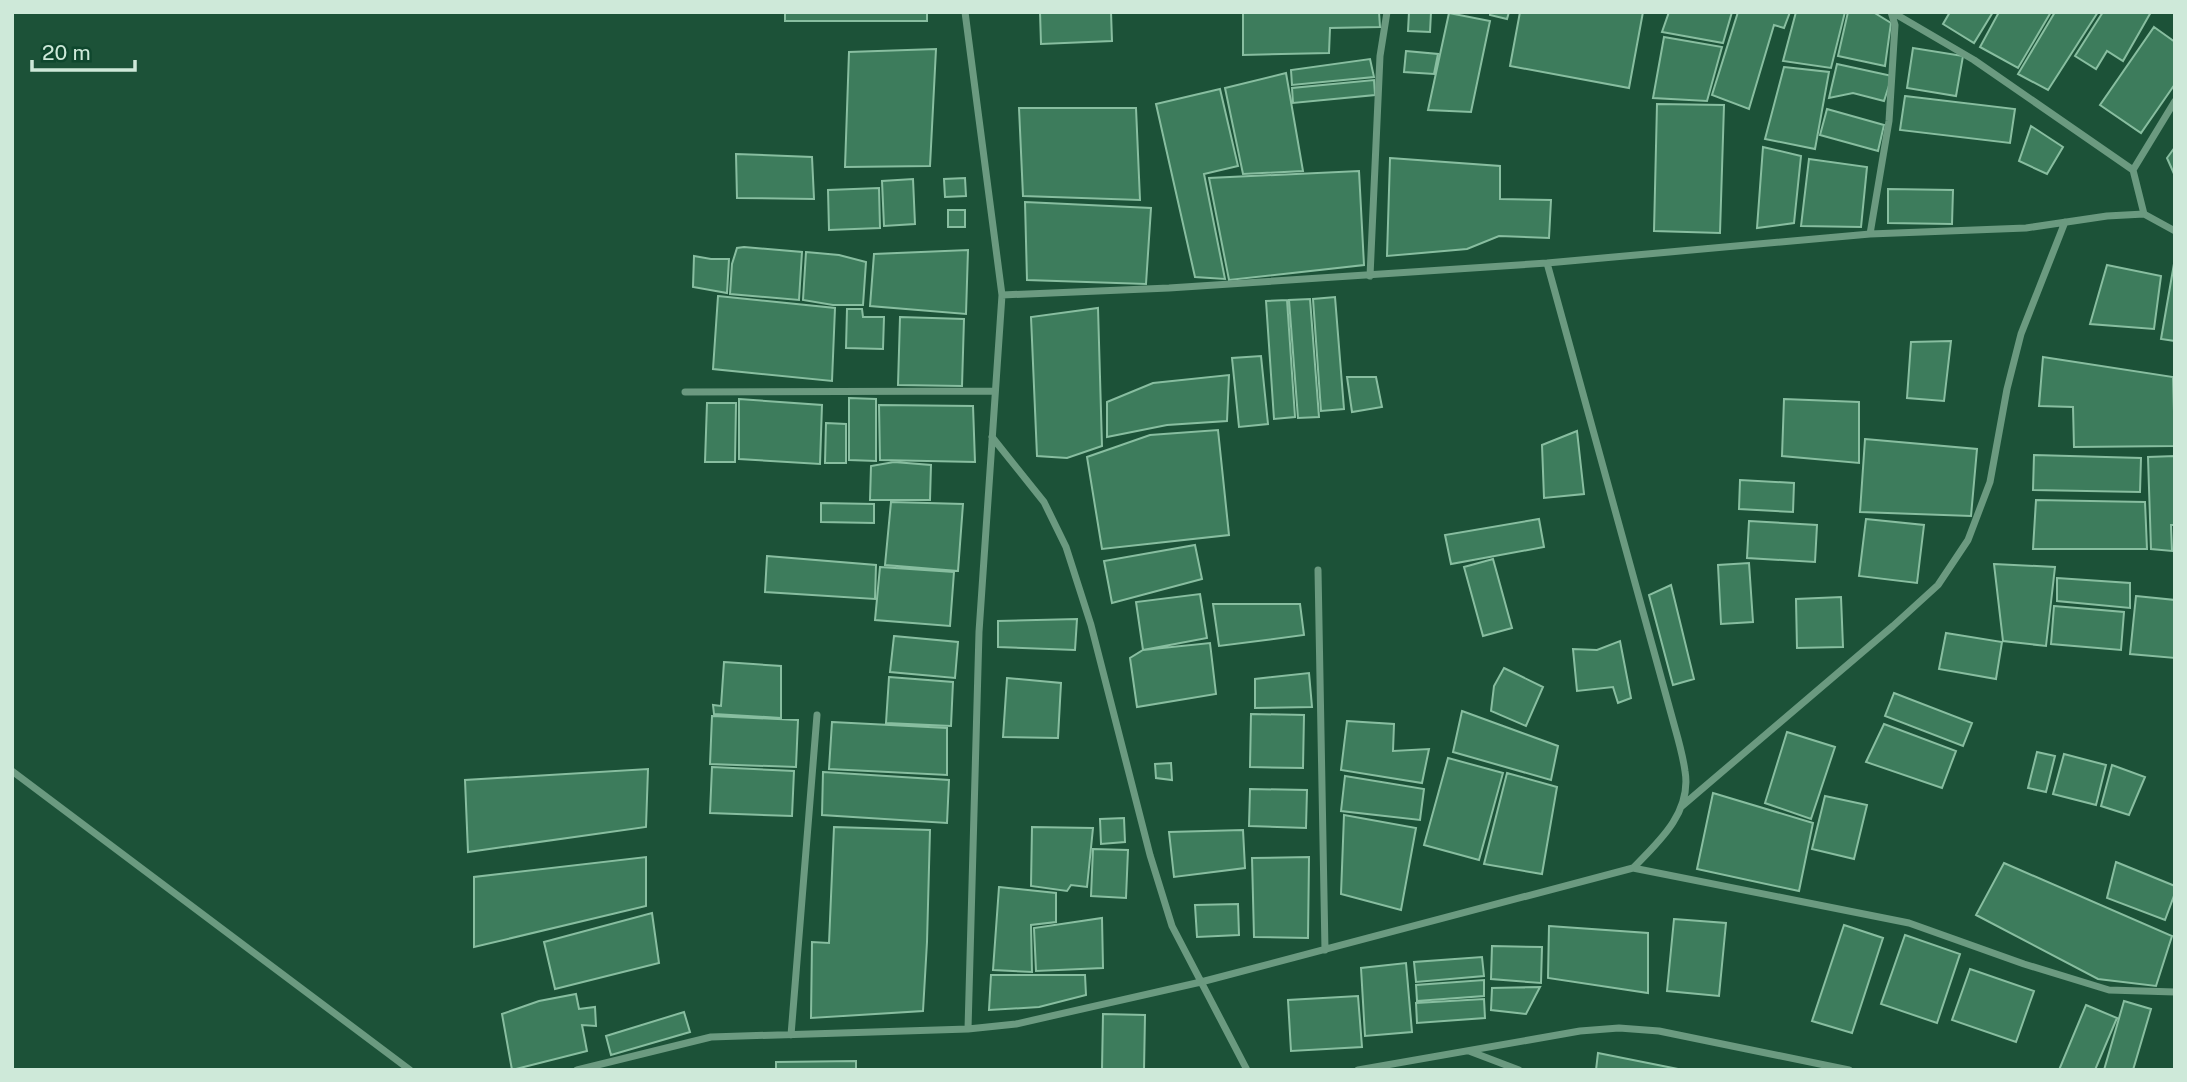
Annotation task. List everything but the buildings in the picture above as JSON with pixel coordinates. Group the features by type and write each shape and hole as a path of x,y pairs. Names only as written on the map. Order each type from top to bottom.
{"street":[{"path":"965,12 1002,295 979,632 968,1030"},
{"path":"1370,276 1380,56 1387,12"},
{"path":"1891,12 1974,60 2133,170 2144,214"},
{"path":"1870,234 1889,121 1895,25 1891,12"},
{"path":"2133,170 2175,101"},
{"path":"1002,295 1370,276 1870,234 2026,228 2144,214 2175,232"},
{"path":"1633,867 1664,837 1682,806 1938,585 1968,540 1990,482 2007,389 2021,334 2065,222"},
{"path":"1547,263 1675,728 1686,774 1682,806"},
{"path":"685,392 995,391"},
{"path":"992,437 1044,502 1066,547 1091,625 1150,855 1172,926 1247,1070"},
{"path":"1318,570 1325,950"},
{"path":"791,1035 817,715"},
{"path":"12,771 410,1070"},
{"path":"577,1070 711,1037 968,1030 1016,1024 1201,982 1633,867 1909,923 2024,964 2109,990 2175,992"},
{"path":"1358,1070 1580,1031 1619,1028 1659,1031 1849,1070"},
{"path":"1468,1051 1519,1070"}]}
